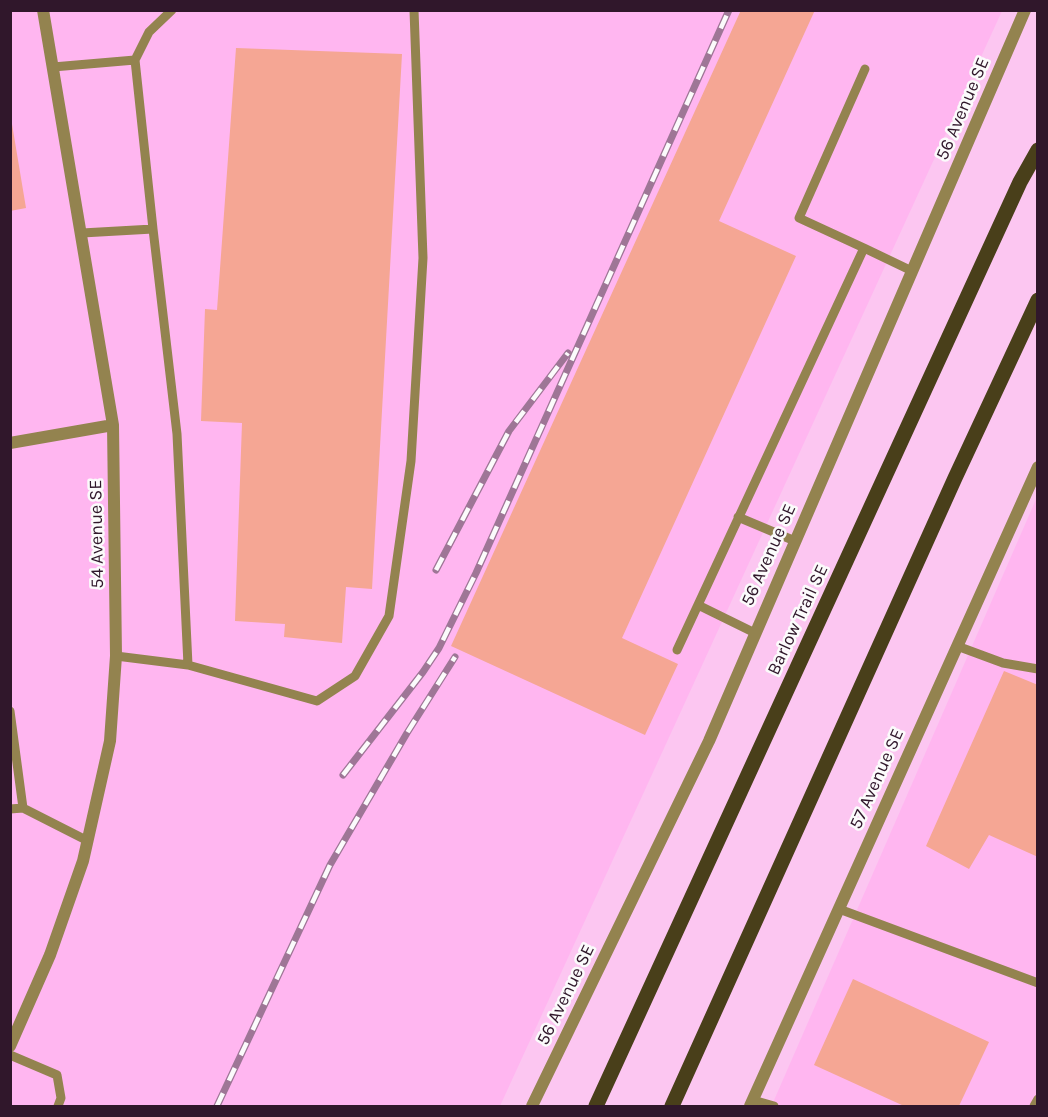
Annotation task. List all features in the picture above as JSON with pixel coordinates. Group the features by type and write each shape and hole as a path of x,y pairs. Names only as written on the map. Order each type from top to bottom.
{"main road":[{"name":"Barlow Trail SE","path":"596,1107 1015,193 1038,150"},
{"path":"672,1107 955,478 1038,300"}],"street":[{"name":"54 Avenue SE","path":"10,1046 50,956 83,861 110,741 116,656 113,424 43,10"},
{"name":"56 Avenue SE","path":"532,1107 709,741 1025,10"},
{"path":"10,442 113,424"},
{"name":"57 Avenue SE","path":"751,1103 1038,467"}],"lane":[{"path":"172,10 149,32 135,60 177,434 188,665"},
{"path":"116,656 188,665 317,701 355,676 389,616 411,461 423,258 414,10"},
{"path":"53,68 135,60"},
{"path":"865,69 799,218 912,271"},
{"path":"82,233 153,229"},
{"path":"677,650 864,249"},
{"path":"738,518 795,541"},
{"path":"698,605 755,633"},
{"path":"957,646 1003,663 1038,669"},
{"path":"10,711 23,808"},
{"path":"10,809 23,808 87,841"},
{"path":"839,909 1038,983"},
{"path":"10,1055 57,1075 62,1098 58,1107"},
{"path":"1034,1107 1038,1099"},
{"path":"751,1103 774,1107"}],"shaded area":[{"path":"10,11 1002,11 500,1106 11,1106"},
{"path":"1037,497 1037,1106 772,1106 775,1098"}],"building":[{"path":"741,10 815,10 719,221 796,256 622,638 678,664 645,735 451,646"},
{"path":"236,48 402,54 372,589 346,587 342,643 284,637 285,624 235,621 242,423 201,421 205,309 217,310"},
{"path":"10,112 26,208 10,211"},
{"path":"1004,671 1038,685 1038,857 989,835 969,869 926,846"},
{"path":"853,979 989,1042 959,1106 904,1106 814,1065"}],"railway":[{"path":"343,775 439,648 476,573 729,10"},
{"path":"436,570 509,431 568,353"},
{"path":"217,1106 330,865 407,733 455,657"}]}
